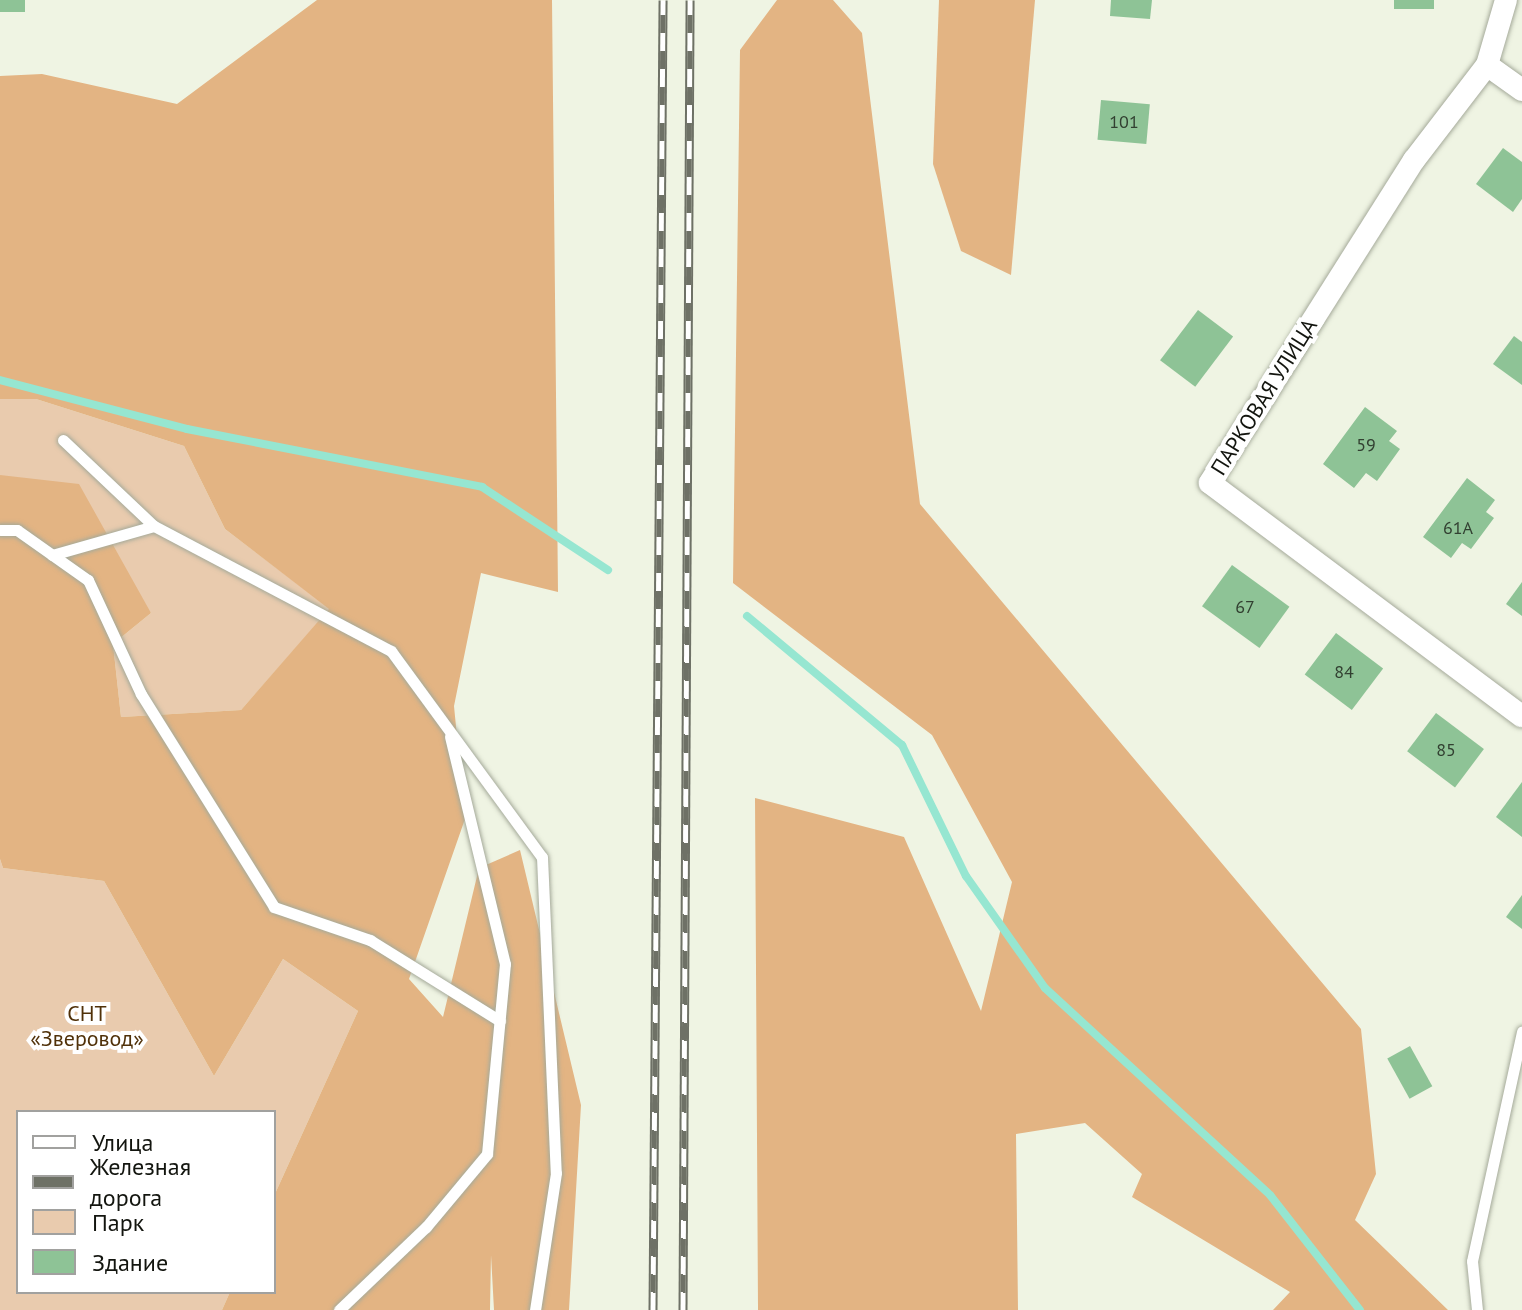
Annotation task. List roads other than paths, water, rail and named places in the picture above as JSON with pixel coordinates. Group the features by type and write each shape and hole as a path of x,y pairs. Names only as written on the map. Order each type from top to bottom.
{"street":[{"path":"1506,0 1487,65 1522,90"},
{"name":"ПАРКОВАЯ УЛИЦА","path":"1487,65 1414,160 1210,483 1522,716"}],"lane":[{"path":"63,440 154,526 391,651 542,857 556,1173 535,1310"},
{"path":"52,555 154,526"},
{"path":"0,530 17,530 88,580 141,694 274,907 370,940 500,1021"},
{"path":"339,1310 426,1227 487,1154 505,964 448,728"},
{"path":"1477,1310 1472,1261 1522,1031"}],"waterway":[{"path":"0,380 187,429 482,487 608,570"},
{"path":"747,616 902,745 966,876 1045,988 1270,1195 1360,1310"}],"railway":[{"path":"653,1310 663,0"},
{"path":"683,1310 690,0"}],"park label":[{"name":"СНТ «Зверовод»","path":"87,1026"}]}
